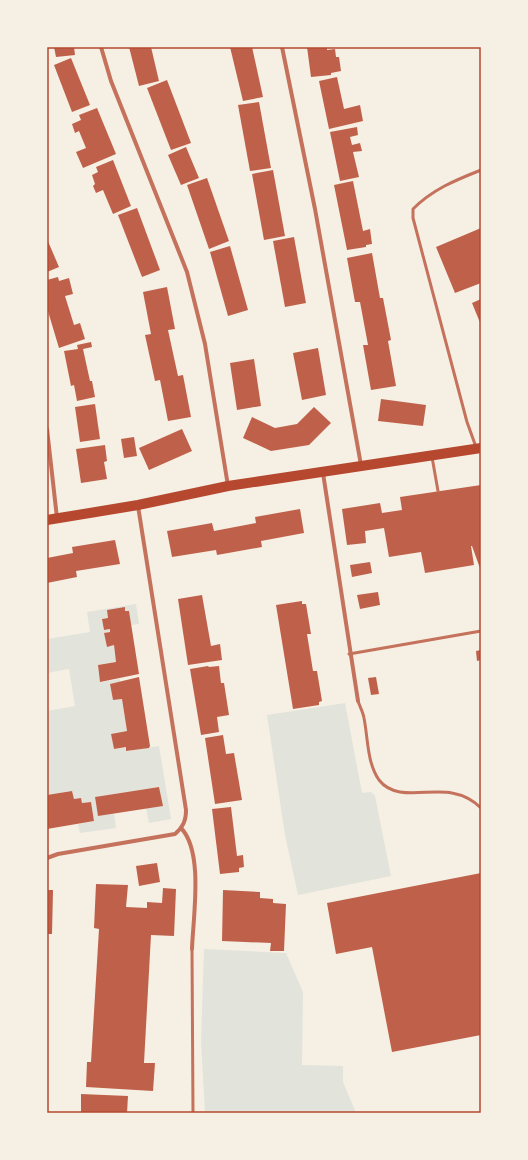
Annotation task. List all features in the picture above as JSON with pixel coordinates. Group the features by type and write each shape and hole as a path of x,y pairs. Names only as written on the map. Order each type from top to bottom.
{"main road":[{"path":"52,519 138,505 228,486 323,473 479,448"}],"street":[{"path":"101,47 112,81 187,272 205,344 228,486"},
{"path":"282,47 315,209 361,467"},
{"path":"47,429 52,519"},
{"path":"323,473 349,654 358,701"},
{"path":"47,858 58,854 175,834 186,820 186,810 138,505"},
{"path":"181,828 187,834 192,850 195,874 192,949"}],"lane":[{"path":"479,448 467,422 413,218 413,209 422,200 443,185 481,170"},
{"path":"432,456 438,491"},
{"path":"349,654 481,631"},
{"path":"358,701 364,716 372,762 380,780 387,786 400,791 440,792 461,795 471,800 481,808"},
{"path":"192,949 193,1112"}],"shaded area":[{"path":"136,604 139,624 131,625 129,611 125,611 124,607 108,618 102,619 104,630 110,629 110,632 104,633 107,646 114,645 116,662 98,665 100,682 120,679 120,682 110,684 113,700 122,699 127,731 111,734 114,749 126,747 127,751 159,746 171,819 149,823 146,808 162,806 159,787 95,797 98,816 114,813 116,828 80,833 78,824 94,821 91,802 82,803 81,798 74,799 72,791 47,795 47,711 75,706 69,669 47,673 47,639 90,632 87,612"},
{"path":"345,703 362,793 371,792 375,796 391,876 298,895 285,835 267,715"},
{"path":"204,949 286,953 303,992 302,1065 343,1066 343,1082 356,1113 205,1113 201,1041"}],"building":[{"path":"54,47 74,47 75,55 56,57"},
{"path":"129,47 151,47 159,81 139,86"},
{"path":"230,47 252,47 263,97 243,101"},
{"path":"307,47 327,47 327,50 335,49 336,57 339,57 341,71 331,73 331,75 311,77"},
{"path":"71,58 90,105 72,112 54,65"},
{"path":"337,77 344,109 360,105 363,121 329,129 319,81"},
{"path":"167,80 191,143 171,150 147,88"},
{"path":"259,102 271,168 250,171 238,105"},
{"path":"97,108 116,154 83,168 76,152 86,148 79,131 75,133 72,124 81,120 79,115"},
{"path":"357,127 358,135 350,137 352,145 360,143 362,151 353,152 359,177 340,181 330,132"},
{"path":"186,147 199,178 181,185 168,155"},
{"path":"113,160 131,206 113,214 103,190 96,193 93,186 95,184 92,175 98,172 96,167"},
{"path":"273,170 285,236 264,240 252,174"},
{"path":"207,178 229,241 209,249 187,185"},
{"path":"353,181 363,231 370,229 372,244 366,245 366,247 347,250 334,185"},
{"path":"137,208 160,270 142,277 118,215"},
{"path":"481,228 481,283 455,293 436,247"},
{"path":"294,237 306,303 285,307 273,241"},
{"path":"47,239 59,267 47,272"},
{"path":"230,246 248,310 228,316 210,252"},
{"path":"372,253 380,298 383,298 391,340 388,341 396,386 371,390 363,345 368,345 360,302 355,302 347,258"},
{"path":"58,277 59,281 69,278 73,294 65,296 74,325 80,323 85,339 59,348 47,308 47,280"},
{"path":"167,287 175,329 168,330 178,376 183,375 191,417 168,421 160,380 155,381 145,335 151,334 143,292"},
{"path":"481,299 481,325 472,303"},
{"path":"91,342 92,347 83,349 95,397 77,401 74,385 71,386 64,351 78,349 77,345"},
{"path":"318,348 326,395 302,400 293,353"},
{"path":"254,359 261,406 237,410 230,363"},
{"path":"381,399 426,405 423,426 378,421"},
{"path":"95,404 100,439 80,442 75,407"},
{"path":"314,407 331,423 309,445 271,451 243,438 252,417 275,428 297,424"},
{"path":"182,429 192,451 149,470 139,448"},
{"path":"134,437 137,456 124,458 121,439"},
{"path":"105,445 107,461 104,462 107,479 81,483 76,449"},
{"path":"481,485 481,571 471,546 474,565 425,573 421,552 389,557 384,528 365,531 366,543 347,545 342,509 380,503 382,513 402,510 400,497"},
{"path":"300,509 304,533 261,541 262,547 217,555 216,550 172,557 167,531 212,523 214,531 256,523 255,517"},
{"path":"115,540 120,564 76,571 77,577 47,583 47,558 73,553 72,547"},
{"path":"370,562 372,573 352,577 350,565"},
{"path":"378,592 380,605 360,609 357,595"},
{"path":"202,595 211,646 220,644 222,660 188,665 178,599"},
{"path":"302,601 302,604 306,604 311,634 307,634 313,671 317,671 322,701 319,702 319,705 293,709 276,605"},
{"path":"125,607 125,611 129,611 139,674 100,682 98,665 116,662 114,645 107,647 104,633 110,632 110,629 104,630 102,619 108,618 107,610"},
{"path":"481,650 481,660 477,661 476,651"},
{"path":"219,666 221,683 224,683 229,715 217,717 219,732 201,735 190,669"},
{"path":"139,677 150,746 149,748 126,751 126,747 114,749 111,734 127,731 122,699 113,700 110,684"},
{"path":"376,677 379,694 371,695 368,678"},
{"path":"223,735 226,754 234,753 242,800 215,804 205,738"},
{"path":"159,787 163,806 98,816 95,797"},
{"path":"72,791 74,799 81,798 82,803 91,802 94,821 47,829 47,795"},
{"path":"231,807 237,856 243,855 244,867 239,868 239,872 220,874 212,809"},
{"path":"157,863 160,882 139,886 136,866"},
{"path":"481,873 481,1035 392,1052 372,947 336,954 327,903"},
{"path":"96,884 128,885 126,907 147,908 147,902 162,903 163,888 176,889 174,936 151,935 144,1063 155,1063 153,1091 86,1087 87,1062 91,1062 99,929 94,928"},
{"path":"47,890 53,890 52,934 47,934"},
{"path":"223,890 260,892 260,898 273,899 273,903 286,904 284,951 270,951 271,943 222,941"},
{"path":"81,1094 128,1096 127,1113 81,1113"}]}
